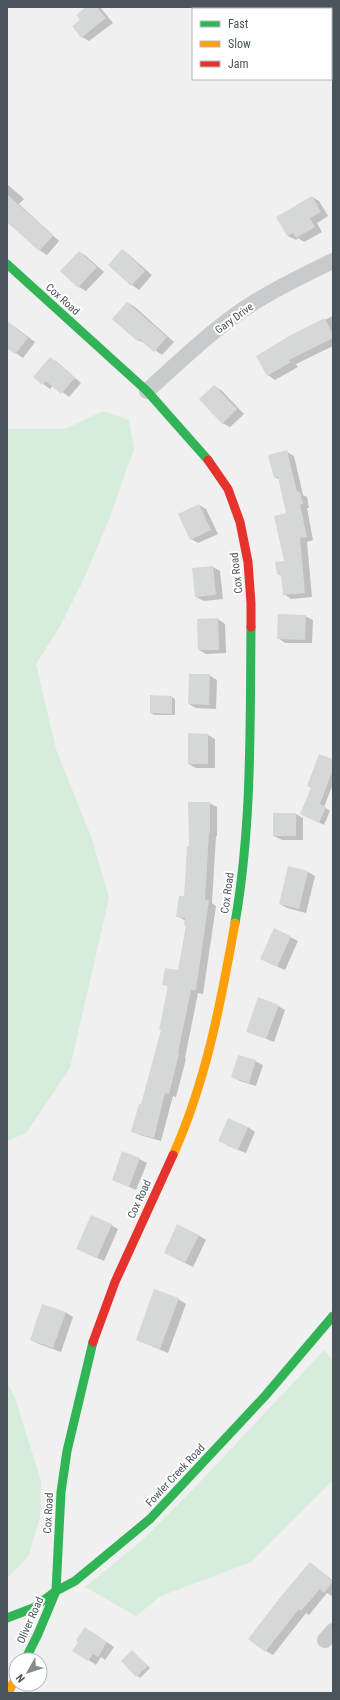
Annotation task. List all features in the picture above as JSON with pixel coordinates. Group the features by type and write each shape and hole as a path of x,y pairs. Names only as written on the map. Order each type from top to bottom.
{"street":[{"name":"Gary Drive","path":"147,391 205,339 246,307 280,287 333,261"},
{"name":"Cox Road","path":"7,264 147,391 204,454 228,489 240,522 248,562 251,603 249,774 242,882 226,973 195,1096 179,1141 115,1282 90,1351 67,1451 62,1485 56,1591"},
{"name":"Fowler Creek Road","path":"7,1618 33,1608 56,1591 75,1581 150,1519 264,1396 333,1316"},
{"name":"Oliver Road","path":"29,1652 56,1591"}],"green space":[{"path":"103,411 129,420 134,449 108,522 82,583 61,625 36,664 56,749 92,839 109,898 70,1068 26,1133 7,1141 7,429 65,429"},
{"path":"324,1350 333,1361 333,1480 251,1562 161,1596 136,1616 85,1587 139,1543 200,1482"},
{"path":"7,1382 15,1398 41,1481 40,1517 28,1557 7,1578"}],"building":[{"path":"86,7 97,7 106,18 81,38 72,26 80,20 76,15"},
{"path":"7,194 53,236 39,251 7,222"},
{"path":"312,196 321,212 310,218 315,227 296,238 293,233 287,236 276,217"},
{"path":"122,249 145,271 131,286 108,265"},
{"path":"79,251 97,267 78,288 60,271"},
{"path":"127,302 167,337 154,352 139,339 137,341 112,319"},
{"path":"325,318 333,338 289,360 291,362 267,376 256,356 291,335"},
{"path":"7,321 28,338 15,354 7,348"},
{"path":"50,357 75,378 61,394 46,381 42,385 33,377"},
{"path":"214,385 237,409 222,424 199,399"},
{"path":"287,450 297,492 300,492 303,504 300,505 307,537 300,538 305,593 283,595 281,574 277,574 275,562 284,561 274,516 286,513 278,477 274,478 268,455"},
{"path":"199,504 211,530 190,540 178,514"},
{"path":"213,566 216,595 195,597 192,568"},
{"path":"278,614 306,615 305,640 277,639"},
{"path":"218,618 219,650 198,650 197,619"},
{"path":"189,674 210,674 209,705 188,704"},
{"path":"150,695 172,696 172,714 150,713"},
{"path":"188,733 208,734 208,764 188,764"},
{"path":"319,754 333,759 333,769 320,804 326,807 319,823 300,814 311,788 307,786"},
{"path":"188,802 210,802 210,833 205,900 209,900 196,990 191,990 179,1054 169,1094 165,1093 154,1138 131,1132 139,1104 141,1104 161,1030 159,1030 168,986 162,985 165,968 178,970 186,926 184,925 185,918 176,917 179,896 184,896 187,846 189,846"},
{"path":"273,813 296,813 296,836 273,836"},
{"path":"288,866 308,871 299,909 279,904"},
{"path":"274,928 291,936 277,967 260,959"},
{"path":"258,997 279,1005 266,1039 246,1032"},
{"path":"238,1055 256,1060 249,1083 231,1077"},
{"path":"228,1118 248,1127 238,1150 218,1141"},
{"path":"122,1151 140,1158 129,1187 112,1180"},
{"path":"91,1215 112,1224 97,1258 76,1249"},
{"path":"177,1224 199,1235 185,1263 164,1253"},
{"path":"154,1289 179,1298 160,1349 136,1340"},
{"path":"42,1304 66,1312 53,1348 30,1340"},
{"path":"310,1562 333,1582 324,1593 320,1589 301,1611 299,1609 265,1652 248,1639"},
{"path":"85,1627 107,1642 98,1657 93,1654 88,1661 72,1651 78,1642 76,1640"},
{"path":"132,1650 148,1666 136,1677 121,1661"}],"traffic: fast":[{"path":"7,264 147,391 208,460"},
{"path":"235,923 245,850 250,739 251,627"},
{"path":"7,1618 33,1608 56,1591 75,1581 150,1519 265,1396 333,1316"},
{"path":"29,1652 56,1591 61,1492 67,1451 93,1342"}],"traffic: slow":[{"path":"173,1155 195,1099 211,1041 235,923"}],"traffic: jam":[{"path":"208,460 228,489 240,522 248,562 251,627"},
{"path":"93,1342 115,1282 173,1155"}]}
